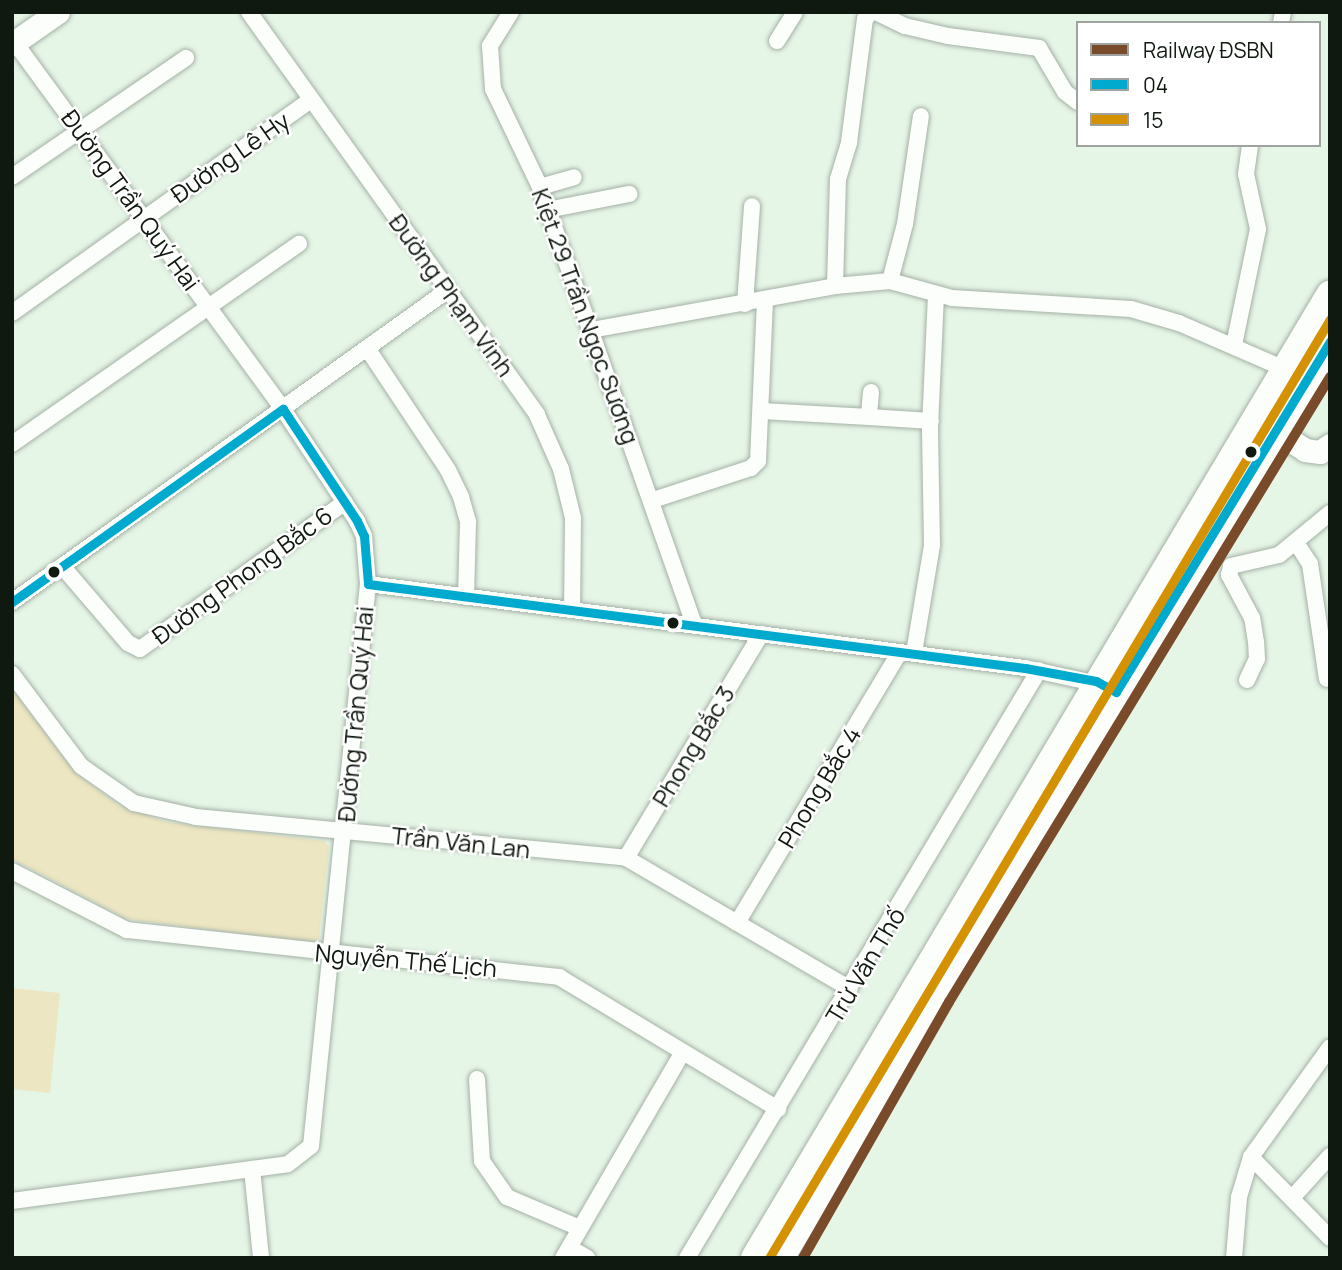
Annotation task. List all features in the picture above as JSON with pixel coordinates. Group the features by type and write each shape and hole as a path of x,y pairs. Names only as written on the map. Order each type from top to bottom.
{"highway":[{"path":"780,1258 1284,369 1330,295"},
{"path":"755,1258 1106,687 1275,431 1330,341"}],"street":[{"path":"13,43 58,12"},
{"name":"Đường Phạm Vinh","path":"249,12 519,387 561,469 573,518 572,610"},
{"name":"Kiệt 29 Trần Ngọc Sương","path":"510,12 490,46 489,73 540,187 653,500 694,625"},
{"path":"777,41 795,12"},
{"path":"835,286 838,179 849,142 865,19 873,12 905,26 948,36 1039,48 1065,92 1076,100"},
{"name":"Đường Trần Quý Hai","path":"12,1201 288,1164 311,1146 368,584 364,536 284,409 80,129 13,43"},
{"path":"12,177 186,58"},
{"name":"Đường Lê Hy","path":"12,313 311,100"},
{"path":"890,281 907,213 920,116"},
{"path":"1234,345 1258,229 1246,174 1250,147"},
{"path":"540,187 574,177"},
{"path":"547,210 629,194"},
{"path":"745,304 752,206"},
{"path":"12,444 299,244"},
{"path":"591,330 765,301 835,286 890,281 936,295 1131,309 1234,345 1284,369"},
{"path":"12,602 447,290"},
{"path":"907,652 932,545 931,422 936,295"},
{"path":"653,500 751,468 762,448 765,301"},
{"path":"367,348 448,470 461,497 468,522 466,597"},
{"path":"869,418 871,392"},
{"path":"762,411 931,422"},
{"path":"1275,431 1305,450 1327,451"},
{"name":"Đường Phong Bắc 6","path":"62,566 122,638 140,649 345,502"},
{"path":"1247,680 1257,659 1252,618 1230,575 1231,566 1244,560 1261,562 1297,544 1310,525 1330,513"},
{"path":"1297,544 1310,564 1326,635 1327,679"},
{"path":"368,584 1039,670 1106,687"},
{"name":"Phong Bắc 3","path":"626,858 761,634"},
{"name":"Phong Bắc 4","path":"737,923 907,652"},
{"name":"Trừ Văn Thố","path":"688,1258 1039,670"},
{"name":"Trần Văn Lan","path":"12,674 81,766 134,803 196,817 626,858 850,989"},
{"name":"Nguyễn Thế Lịch","path":"16,879 127,930 329,954 541,972 573,983 778,1109"},
{"path":"1234,1258 1238,1197 1251,1157 1330,1047"},
{"path":"587,1258 567,1253 578,1227 683,1052"},
{"path":"477,1079 482,1161 507,1196 578,1227"},
{"path":"1292,1198 1330,1156"},
{"path":"1251,1157 1330,1238"},
{"path":"252,1169 261,1258"}],"shaded area":[{"path":"12,688 75,772 118,805 166,822 325,841 329,847 319,939 312,943 127,919 12,859"},
{"path":"12,988 60,993 50,1093 12,1089"}],"rail line":[{"name":"ĐSBN","path":"803,1258 949,1002 1330,377"}],"transit line":[{"name":"15","path":"769,1258 1330,319"},
{"name":"04","path":"368,584 1025,668 1096,681 1116,692 1330,341"},
{"name":"04","path":"283,409 357,521 364,536 368,584"},
{"name":"04","path":"12,602 283,409"}]}
